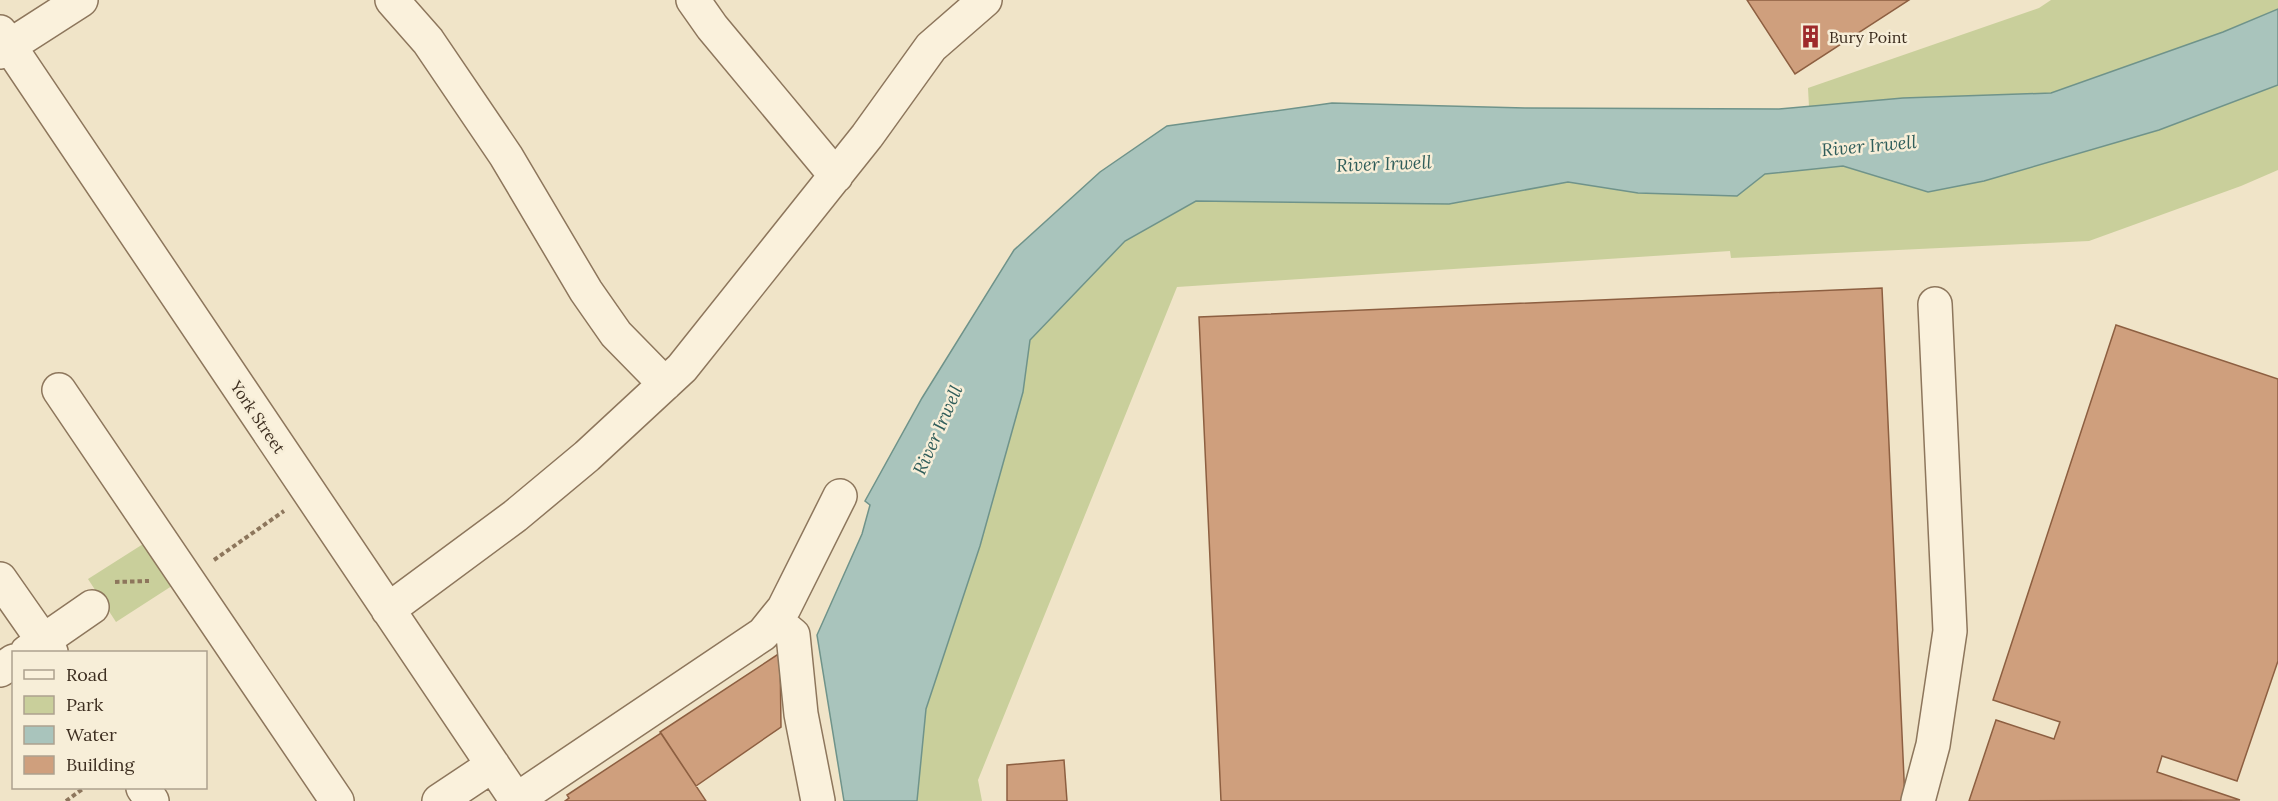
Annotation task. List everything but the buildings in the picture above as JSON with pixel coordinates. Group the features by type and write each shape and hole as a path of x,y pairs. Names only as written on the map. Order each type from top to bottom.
{"street":[{"path":"3,43 81,0"},
{"path":"392,0 428,41 487,127 586,291 610,326 665,384"},
{"path":"693,0 712,27 836,176"},
{"path":"388,610 515,516 587,456 682,368 836,176 931,47 985,0"},
{"name":"York Street","path":"3,43 516,800"},
{"path":"1918,801 1934,745 1950,631 1935,304"},
{"path":"59,390 337,801"},
{"path":"516,800 763,634 784,609 840,496"},
{"path":"0,579 40,649 92,607"},
{"path":"775,620 793,635 801,714 818,801"},
{"path":"439,801 493,765"}],"path":[{"path":"66,801 83,789"}],"green space":[{"path":"2051,0 2278,0 2278,9 2223,32 2051,93 1903,98 1809,107 1808,88 2039,8"},
{"path":"2278,85 2278,170 2241,186 2089,241 1731,258 1730,251 1177,287 978,780 982,801 917,801 926,709 980,546 1023,392 1030,340 1125,241 1196,201 1447,202 1568,182 1638,193 1737,196 1765,174 1843,166 1928,192 1984,181 2159,130"},
{"path":"151,539 178,582 116,622 88,579"}],"water":[{"name":"River Irwell","path":"2278,9 2278,85 2159,130 1984,181 1928,192 1843,166 1765,174 1737,196 1638,193 1568,182 1449,204 1196,201 1125,241 1030,340 1023,392 980,546 926,709 917,801 844,801 817,635 862,534 870,505 865,501 922,398 1014,250 1100,172 1167,126 1332,103 1525,108 1779,109 1903,98 2051,93 2223,32"}],"place":[{"name":"Bury Point","path":"1811,37"}]}
